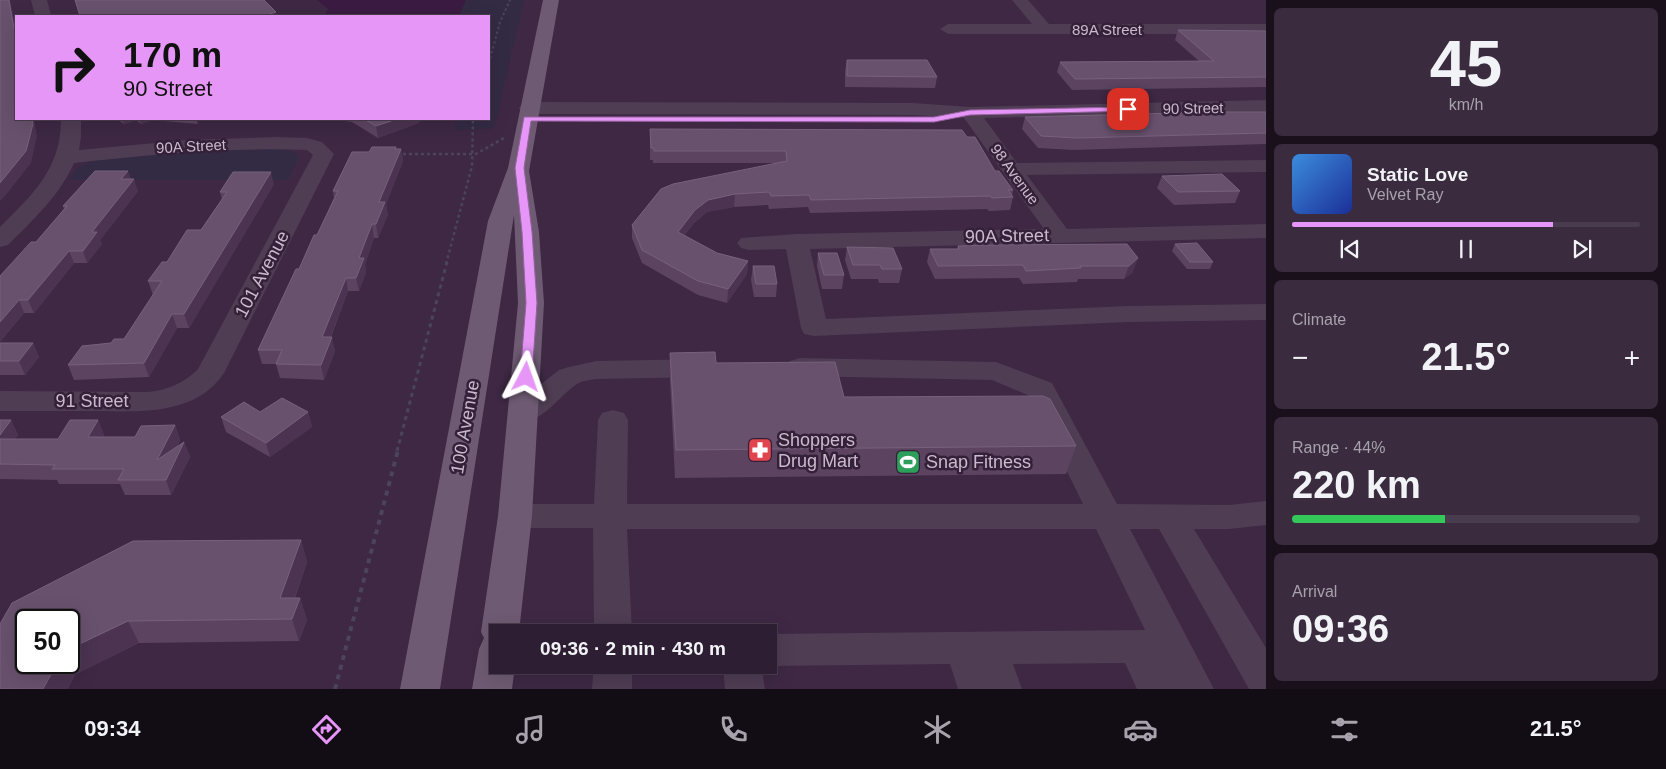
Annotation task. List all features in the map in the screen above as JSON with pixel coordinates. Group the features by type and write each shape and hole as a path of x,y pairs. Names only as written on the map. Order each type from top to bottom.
{"main road":[{"name":"100 Avenue","path":"420,689 500,221 519,168 551,0"},
{"name":"100 Avenue","path":"501,624 515,516 532,303 527,232 519,168"},
{"path":"492,689 494,674"}],"street":[{"path":"39,0 43,15"},
{"path":"1020,0 1045,29"},
{"name":"89A Street","path":"948,29 1266,29"},
{"path":"728,101 898,102 915,114 910,127 896,128 679,127 668,125 661,114 663,104 669,102 728,101"},
{"name":"90 Street","path":"915,114 934,120 970,113 1266,106"},
{"name":"98 Avenue","path":"970,113 1060,235"},
{"path":"527,121 661,114"},
{"path":"0,240 49,187 61,170 72,144 71,120"},
{"name":"90A Street","path":"67,157 200,144 299,144 315,146"},
{"name":"101 Avenue","path":"183,394 201,384 210,373 321,164 324,154 315,146"},
{"path":"1011,169 1266,166"},
{"name":"90A Street","path":"749,243 1265,232"},
{"path":"796,241 814,328 1128,314 1266,312"},
{"path":"523,414 568,376 596,370 735,367"},
{"path":"775,367 996,371 1042,390 1107,516 1154,646 1157,689"},
{"name":"91 Street","path":"0,401 148,402 164,400 183,394"},
{"path":"613,420 610,516 613,624"},
{"path":"515,516 1229,517 1266,513"},
{"path":"1169,517 1266,683"},
{"path":"777,650 1154,646 1194,689"},
{"path":"976,648 978,689"},
{"path":"976,648 1002,689"},
{"path":"612,689 613,674"},
{"path":"743,674 745,689"}],"path":[{"path":"490,60 500,22 510,0"},
{"path":"335,689 404,434 472,166 473,120"},
{"path":"393,154 472,154 527,121"}],"shaded area":[{"path":"317,0 466,0 459,15 325,15 328,9"},
{"path":"465,0 524,0 494,128 455,130 456,120 490,120 490,15 456,15"},
{"path":"286,149 297,154 298,160 288,180 69,180 76,169 91,161 109,157 192,150"}],"building":[{"path":"0,0 9,0 15,33 15,120 32,120 33,124 26,151 0,183"},
{"path":"75,0 264,0 276,12 267,15 80,15"},
{"path":"1178,30 1266,31 1266,77 1075,79 1060,62 1214,61"},
{"path":"847,60 927,60 937,77 847,76"},
{"path":"1266,112 1266,133 1077,138 1041,136 1025,117"},
{"path":"366,120 394,120 376,126"},
{"path":"650,129 962,130 967,137 975,137 995,171 999,171 1013,190 1008,190 1013,197 811,200 809,195 771,196 769,192 735,194 708,200 695,210 678,232 717,253 748,261 728,289 698,281 642,250 632,225 661,189 673,184 787,161 786,151 654,151 654,148 651,148"},
{"path":"372,147 396,147 395,149 401,149 379,202 385,202 376,224 372,224 359,258 364,258 356,278 346,278 322,337 332,337 321,365 276,364 282,350 258,350 296,269 299,269 314,235 317,235 338,191 333,191 352,152 369,152"},
{"path":"95,171 128,171 121,179 134,179 92,232 97,232 83,251 69,251 28,300 19,300 0,322 0,276 31,242 36,242 67,206 63,206"},
{"path":"233,172 271,172 184,314 172,314 144,363 68,365 82,346 111,343 114,339 124,339 162,281 148,281 162,262 167,262 187,230 201,230 227,192 220,192"},
{"path":"1222,174 1240,191 1178,192 1162,176"},
{"path":"1197,243 1213,262 1190,262 1175,244"},
{"path":"1127,244 1138,258 1129,266 1080,266 1081,268 1026,271 1023,265 938,266 930,249 959,249 958,246 986,245"},
{"path":"847,247 893,248 902,269 882,269 880,265 853,265"},
{"path":"818,253 837,253 844,275 824,275"},
{"path":"753,266 774,266 777,284 756,284"},
{"path":"0,343 33,343 19,361 0,361"},
{"path":"715,352 716,363 835,362 844,397 1043,396 1050,399 1076,446 676,450 670,353"},
{"path":"282,398 308,412 266,443 221,417 244,402 260,412"},
{"path":"0,420 11,420 0,435"},
{"path":"70,420 98,420 88,437 135,437 141,426 175,425 157,460 184,442 166,480 118,480 124,469 52,469 55,465 0,464 0,439 58,439"},
{"path":"301,540 280,598 300,598 292,619 128,621 80,644 80,609 15,609 15,674 51,674 43,689 0,689 0,624 12,603 133,541"}],"place":[{"name":"Shoppers Drug Mart","path":"760,450"},
{"name":"Snap Fitness","path":"908,462"}],"route":[{"path":"526,377 532,303 527,232 519,168 527,118 934,120 970,113 1128,109"}]}
